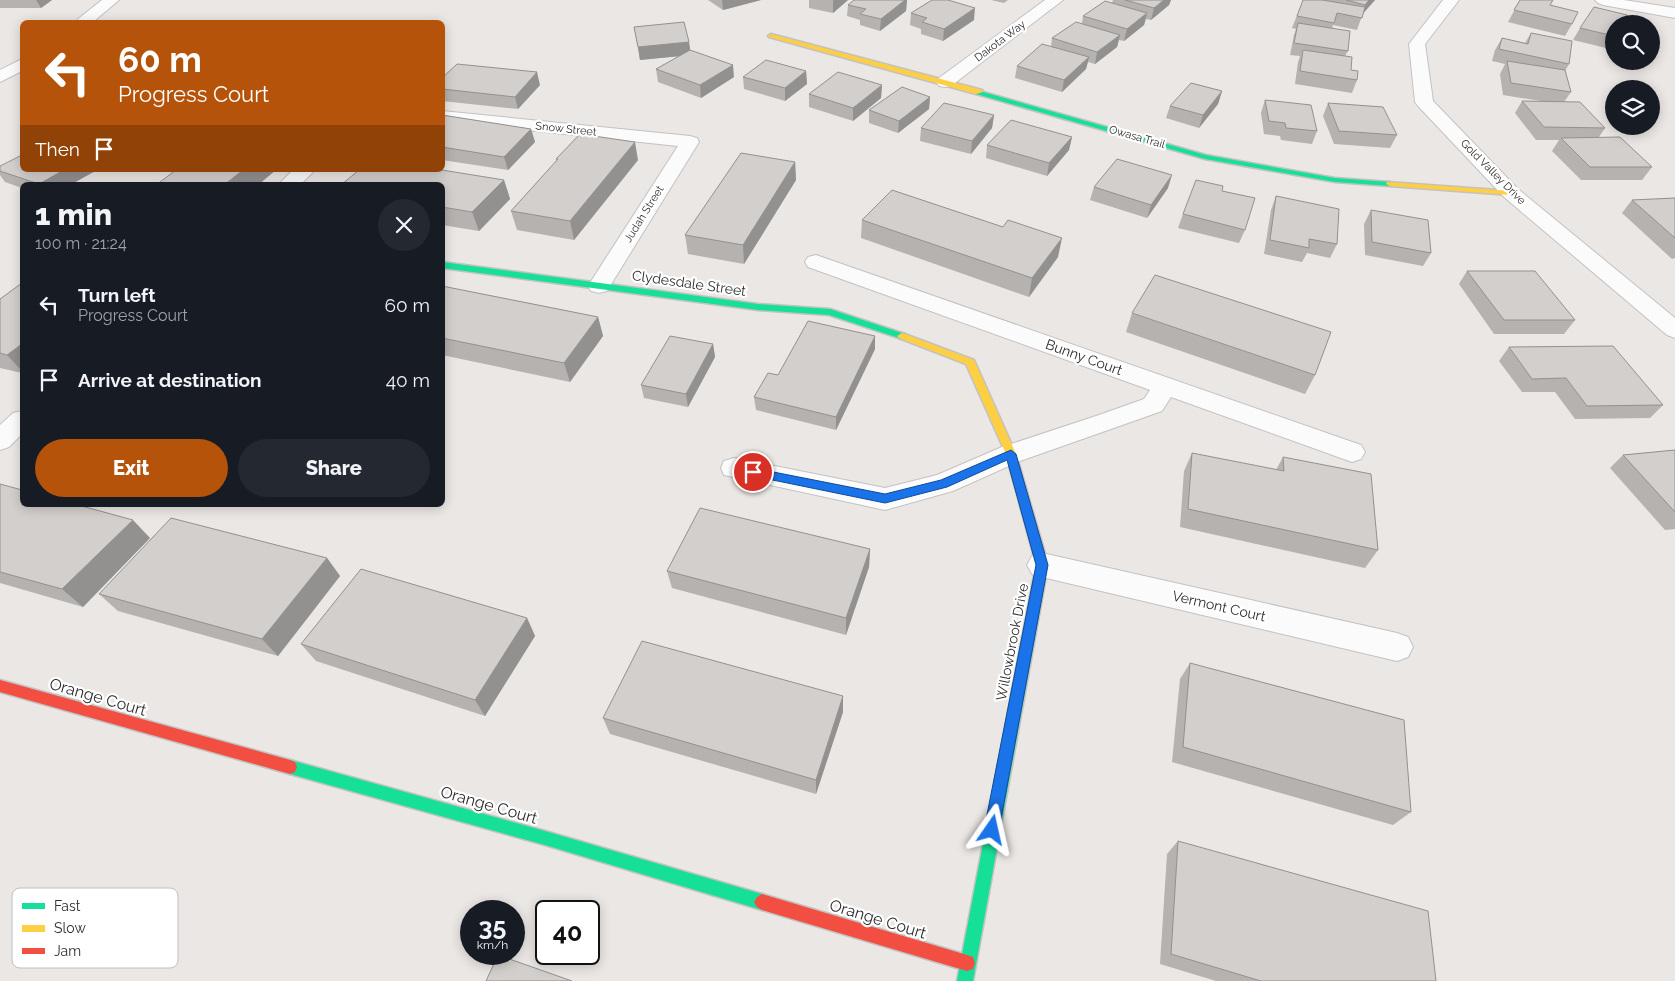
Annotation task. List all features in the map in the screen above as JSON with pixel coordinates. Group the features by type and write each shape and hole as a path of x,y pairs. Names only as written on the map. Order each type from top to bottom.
{"street":[{"path":"86,20 110,0"},
{"name":"Dakota Way","path":"946,82 1055,0"},
{"name":"Gold Valley Drive","path":"1451,0 1417,44 1424,102 1511,192 1666,313 1675,330"},
{"path":"1603,0 1644,10 1675,13"},
{"name":"Owasa Trail","path":"771,36 946,82 1205,157 1335,180 1511,192"},
{"path":"0,77 20,65"},
{"name":"Snow Street","path":"445,116 690,142"},
{"name":"Judah Street","path":"599,286 690,142"},
{"path":"291,182 303,172"},
{"name":"Bunny Court","path":"816,262 1352,452"},
{"name":"Clydesdale Street","path":"445,265 758,307 830,312 869,324 928,347"},
{"name":"Willowbrook Drive","path":"928,347 970,362 1011,454 1042,565 966,962 965,981"},
{"path":"734,468 885,499 943,484 1011,454 1153,405 1166,386"},
{"path":"0,440 20,422"},
{"name":"Vermont Court","path":"1042,565 1397,647"},
{"name":"Orange Court","path":"0,686 536,835 966,962"}],"building":[{"path":"854,0 905,0 881,19 860,14 866,9 848,5"},
{"path":"932,0 948,0 975,8 944,29 922,22 927,18 911,13"},
{"path":"1125,0 1164,0 1154,8"},
{"path":"1303,0 1322,0 1365,7 1362,18 1337,13 1334,23 1297,16"},
{"path":"1346,0 1369,0 1365,5"},
{"path":"1520,0 1553,0 1550,5 1578,12 1572,24 1514,10"},
{"path":"1105,1 1147,13 1127,29 1083,16"},
{"path":"1594,7 1627,15 1605,15 1605,34 1580,28"},
{"path":"684,22 689,42 638,47 634,27"},
{"path":"1076,22 1120,35 1097,52 1052,38"},
{"path":"1298,23 1350,31 1348,51 1294,43"},
{"path":"1531,33 1572,41 1569,64 1499,49 1502,38 1528,44"},
{"path":"1042,44 1089,57 1064,80 1017,66"},
{"path":"690,50 733,65 700,85 656,69"},
{"path":"1303,50 1352,57 1351,70 1358,71 1357,80 1300,71"},
{"path":"766,60 806,71 785,88 743,77"},
{"path":"1507,61 1565,70 1571,92 1511,83"},
{"path":"457,64 537,72 515,97 445,89 445,75"},
{"path":"838,72 882,85 853,108 809,94"},
{"path":"1191,83 1222,91 1203,115 1170,106"},
{"path":"902,87 930,97 899,121 869,110"},
{"path":"1265,100 1311,105 1317,131 1286,128 1285,123 1269,121"},
{"path":"1522,101 1580,102 1605,128 1544,127"},
{"path":"944,103 994,115 972,141 921,128"},
{"path":"1328,103 1383,107 1397,135 1339,131"},
{"path":"445,115 531,129 504,157 445,147"},
{"path":"1011,120 1072,137 1049,163 987,145"},
{"path":"580,134 635,142 570,221 511,211 558,159 556,159"},
{"path":"1620,137 1652,167 1590,167 1561,138"},
{"path":"741,153 795,162 743,245 685,235"},
{"path":"20,156 20,172 60,172 43,182 33,182 0,171 0,166"},
{"path":"1117,159 1172,175 1151,205 1094,187"},
{"path":"445,170 504,180 472,212 445,208 445,182 345,182 357,172 445,172"},
{"path":"173,172 240,172 228,182 160,182"},
{"path":"1196,180 1223,186 1222,191 1255,198 1245,230 1183,214"},
{"path":"892,190 1003,227 1008,220 1062,238 1032,278 862,220"},
{"path":"1276,196 1339,209 1337,244 1309,239 1309,248 1270,240"},
{"path":"1675,198 1675,238 1632,200"},
{"path":"1371,210 1428,220 1431,253 1372,242"},
{"path":"1467,271 1535,271 1575,320 1504,320"},
{"path":"1155,275 1331,332 1315,375 1132,313"},
{"path":"20,284 20,345 7,355 0,353 0,299"},
{"path":"445,287 598,317 564,363 445,339"},
{"path":"808,321 875,336 836,417 754,397 768,373 778,375"},
{"path":"670,336 713,344 686,394 641,385"},
{"path":"1613,346 1663,405 1587,406 1566,378 1532,379 1509,347"},
{"path":"1675,450 1675,512 1623,455"},
{"path":"1192,453 1284,471 1283,457 1371,474 1378,550 1188,509"},
{"path":"0,484 20,489 20,507 85,507 133,520 62,589 0,572"},
{"path":"700,508 870,549 846,618 667,571"},
{"path":"171,518 327,558 262,639 99,594"},
{"path":"361,569 527,618 475,700 301,644"},
{"path":"642,641 843,696 816,780 603,718"},
{"path":"1190,663 1404,720 1411,812 1183,747"},
{"path":"1178,841 1428,911 1436,981 1261,981 1171,954"},
{"path":"525,964 572,981 486,981 493,965"}],"traffic: fast":[{"path":"979,92 1205,157 1335,180 1390,184"},
{"path":"445,265 758,307 830,312 902,336"},
{"path":"965,981 1042,565 1040,557"},
{"path":"290,767 545,838 762,902"}],"traffic: slow":[{"path":"771,36 979,92"},
{"path":"1390,184 1511,193"},
{"path":"902,336 970,362 1011,454 1040,557"}],"traffic: jam":[{"path":"0,686 290,767"},
{"path":"762,902 967,963"}],"route":[{"path":"753,472 885,499 943,484 1011,454 1042,565 992,830"}]}
